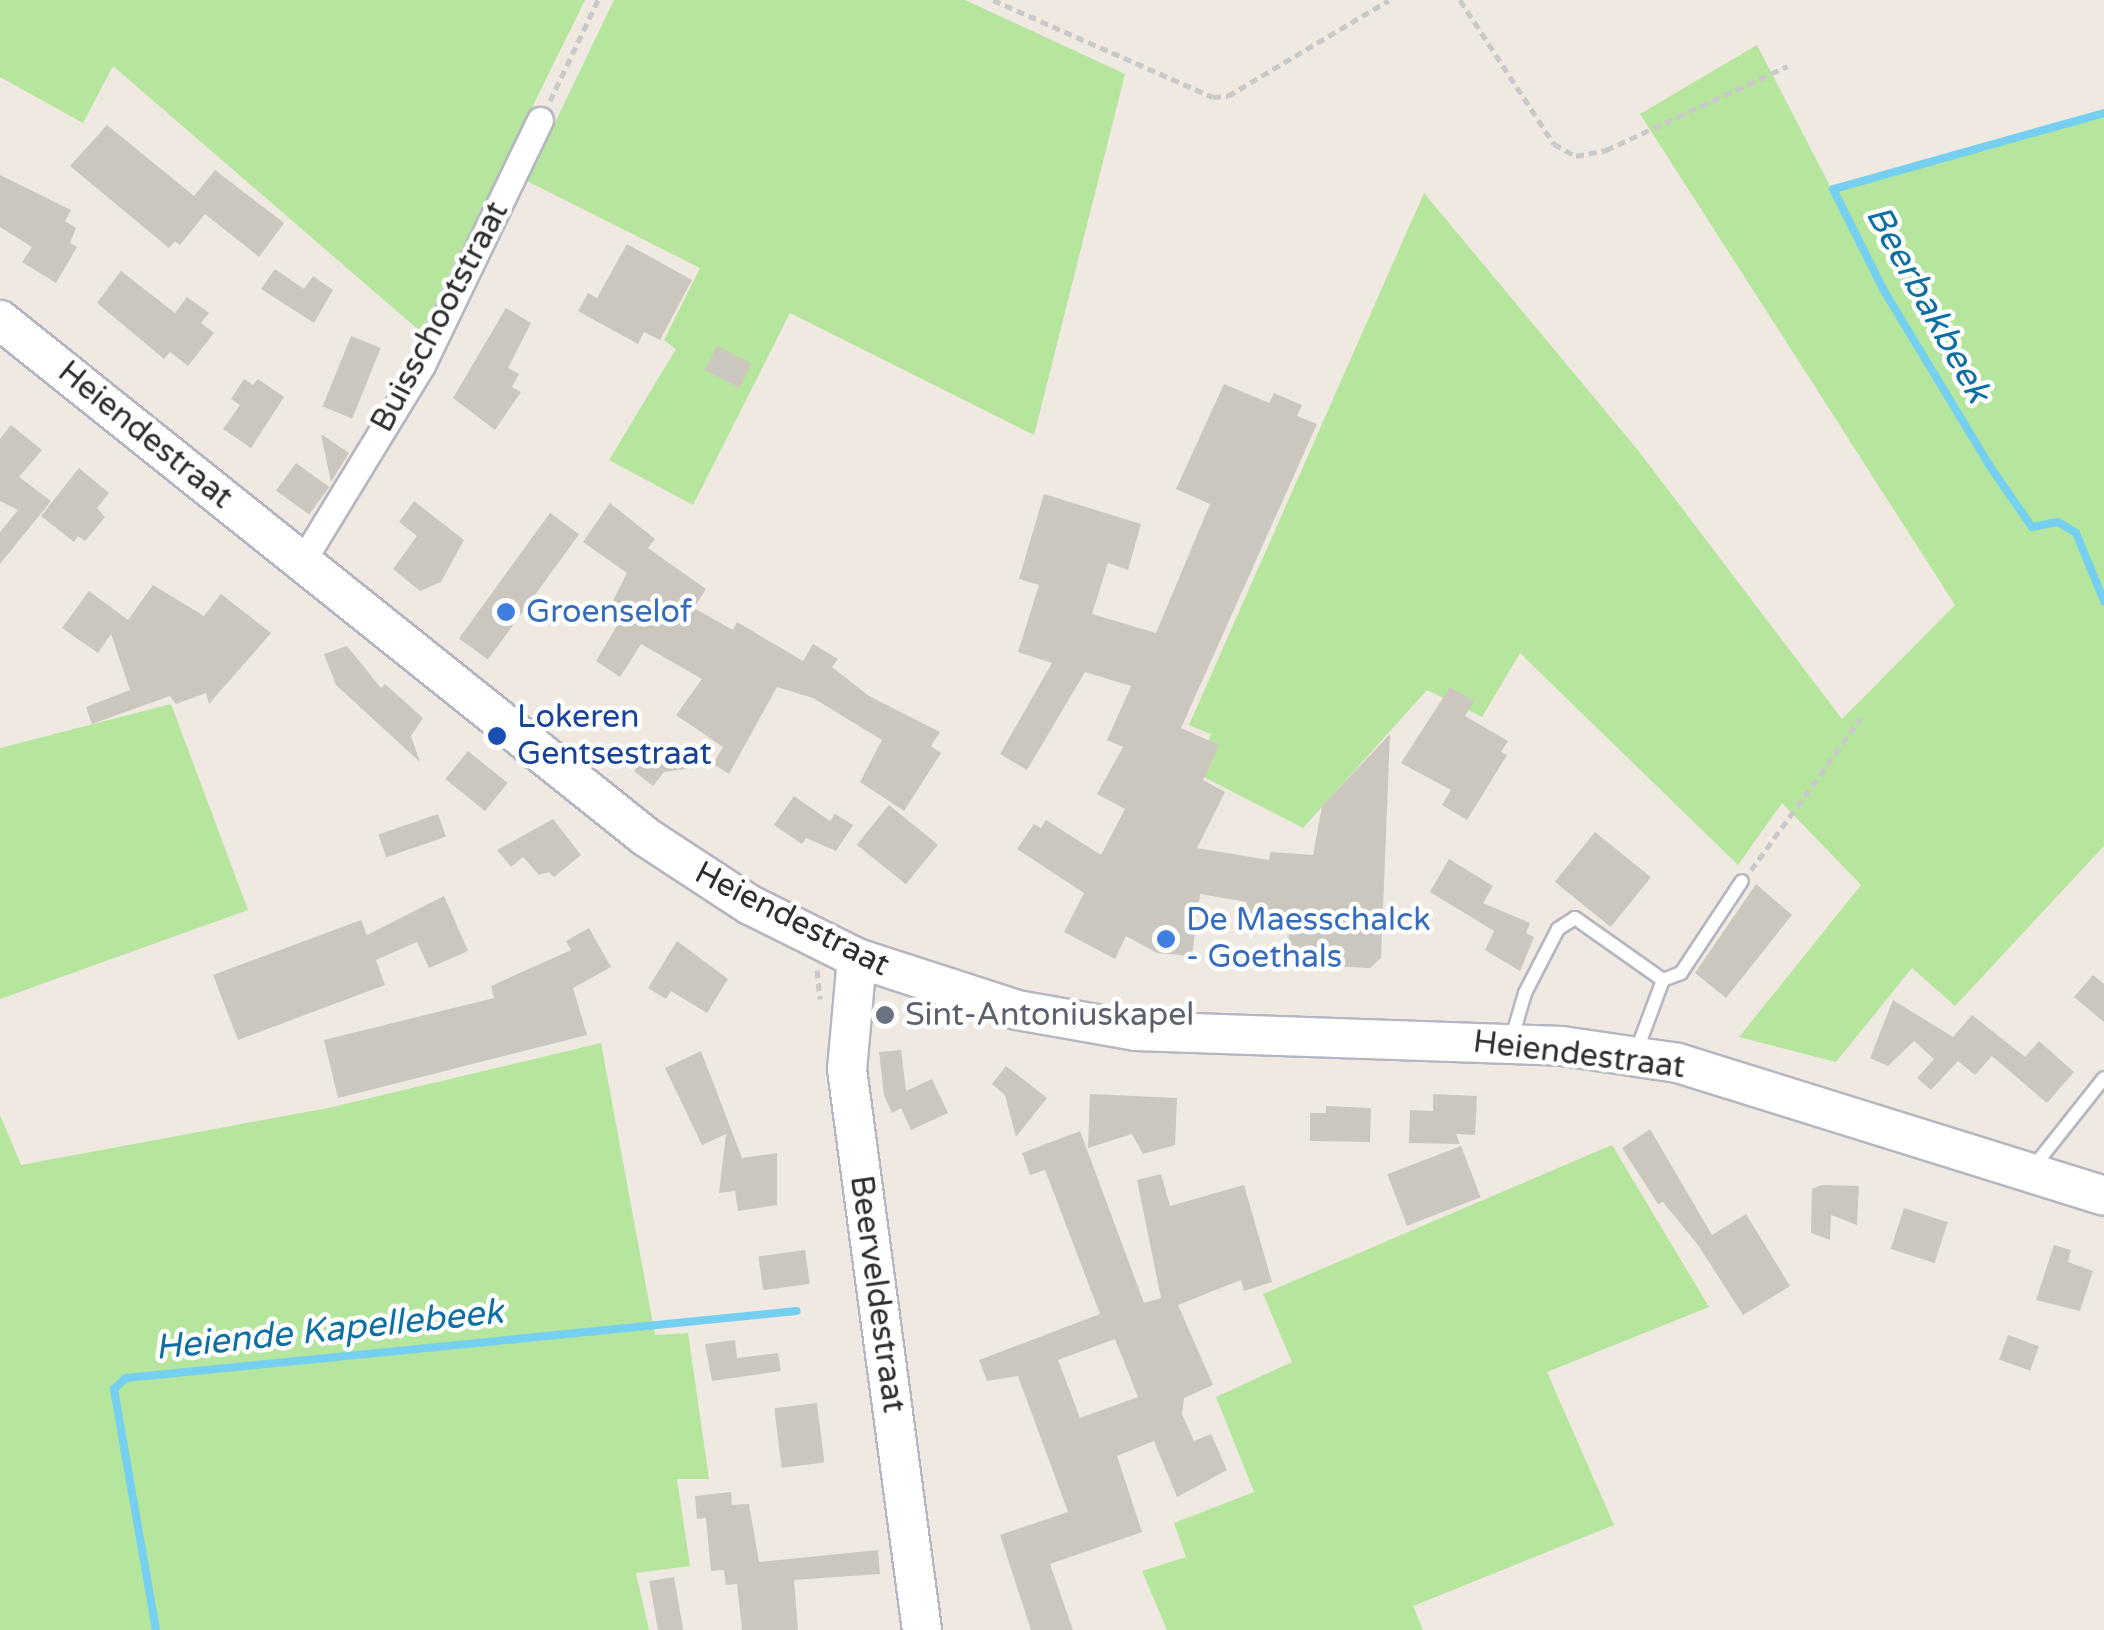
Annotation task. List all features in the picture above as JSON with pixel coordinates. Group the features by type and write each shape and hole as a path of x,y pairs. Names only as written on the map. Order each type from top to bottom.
{"main road":[{"name":"Heiendestraat","path":"0,320 646,836 750,904 857,958 922,984 1017,1010 1136,1031 1510,1043 1634,1056 1758,1084 2104,1196"},
{"name":"Beerveldestraat","path":"857,958 848,1069 922,1630"}],"street":[{"name":"Buisschootstraat","path":"303,560 422,365 540,120"}],"lane":[{"path":"1634,1056 1663,980 1681,973 1742,881"},
{"path":"1510,1043 1525,993 1558,929 1575,918 1663,980"},
{"path":"2030,1172 2104,1078"}],"path":[{"path":"540,120 598,0"},
{"path":"994,0 1213,97 1228,96 1389,0"},
{"path":"1460,0 1554,144 1576,156 1606,150 1788,66"},
{"path":"1742,881 1860,718"}],"green space":[{"path":"0,0 585,0 421,332 113,66 83,123 0,77"},
{"path":"614,0 965,0 1125,74 1034,435 790,313 693,505 609,460 676,349 664,340 700,268 527,181"},
{"path":"1757,45 1830,186 2104,115 2104,846 1955,1006 1912,968 1836,1062 1739,1037 1861,885 1782,803 1738,865 1520,653 1482,717 1427,690 1303,828 1196,773 1211,734 1189,725 1424,193 1637,449 1842,719 1955,605 1640,114"},
{"path":"171,704 248,910 0,999 0,748"},
{"path":"601,1043 655,1335 688,1333 709,1479 677,1479 690,1566 636,1573 649,1630 0,1630 0,1115 21,1165 328,1108"},
{"path":"1612,1145 1709,1307 1547,1372 1614,1525 1413,1606 1423,1630 1167,1630 1142,1571 1186,1557 1174,1523 1254,1492 1216,1397 1292,1362 1263,1294"}],"building":[{"path":"107,125 194,196 215,170 284,223 259,257 205,214 180,245 175,241 169,248 70,166"},
{"path":"0,175 71,210 65,221 76,228 70,243 77,247 56,283 22,262 32,247 0,227"},
{"path":"627,244 692,280 660,340 644,332 638,344 578,311 588,293 597,298"},
{"path":"275,269 304,289 313,276 333,290 314,323 261,289"},
{"path":"121,271 175,313 187,297 209,313 201,323 214,333 188,366 170,352 164,359 97,303"},
{"path":"506,308 531,323 508,368 519,374 512,387 521,392 495,430 453,398"},
{"path":"351,336 381,348 352,418 323,406"},
{"path":"717,346 752,364 739,388 705,370"},
{"path":"244,379 253,385 258,379 284,397 251,448 223,429 240,405 231,399"},
{"path":"1224,384 1269,403 1274,393 1302,405 1297,416 1317,424 1181,728 1219,745 1203,780 1225,792 1197,848 1269,860 1270,852 1313,855 1322,806 1390,734 1381,958 1370,968 1288,964 1289,926 1245,918 1247,902 1200,894 1192,956 1157,953 1126,936 1115,959 1064,932 1084,893 1017,849 1034,824 1041,828 1046,820 1101,855 1125,809 1097,794 1123,747 1107,740 1131,686 1085,672 1027,770 1000,754 1052,663 1018,652 1039,585 1019,579 1044,494 1141,524 1128,570 1108,563 1092,614 1156,633 1210,504 1176,489"},
{"path":"11,425 42,450 19,477 51,501 0,564 0,532 18,510 0,501 0,439"},
{"path":"321,434 349,453 331,482"},
{"path":"296,463 329,487 309,515 276,491"},
{"path":"79,468 109,493 97,508 105,517 85,541 78,536 74,542 41,516"},
{"path":"414,501 464,540 441,582 420,591 393,569 417,536 399,522"},
{"path":"610,503 655,539 648,548 706,589 694,608 733,630 737,622 803,661 813,644 838,659 832,667 869,696 940,732 931,746 941,753 904,811 860,782 882,740 813,698 777,687 729,774 713,764 723,747 676,715 702,679 641,644 620,677 596,661 619,622 606,614 627,573 583,542"},
{"name":"Groenselof","path":"550,513 579,534 488,660 459,638"},
{"path":"153,585 204,616 221,594 271,633 209,704 206,693 176,704 170,696 92,724 86,707 130,690 111,634 98,653 62,628 89,591 128,620"},
{"path":"347,646 381,688 385,684 423,718 411,736 420,762 336,685 324,654"},
{"path":"1450,687 1474,701 1465,716 1508,741 1501,752 1507,755 1467,820 1442,805 1451,790 1401,763"},
{"path":"653,744 686,769 664,772 653,786 634,771"},
{"path":"468,751 508,783 485,811 445,779"},
{"path":"794,796 830,821 835,814 853,825 836,851 806,838 802,844 774,825"},
{"path":"889,805 938,845 906,884 857,845"},
{"path":"438,814 446,837 386,857 378,835"},
{"path":"553,819 581,855 554,877 549,872 539,875 523,857 511,867 497,850"},
{"path":"1595,832 1651,877 1611,927 1555,882"},
{"path":"1449,859 1493,886 1483,903 1530,923 1526,933 1534,937 1520,971 1485,950 1494,931 1430,892"},
{"path":"1756,884 1792,915 1726,998 1695,973"},
{"path":"444,896 468,951 429,968 417,942 376,960 385,985 238,1040 213,975 361,920 367,935"},
{"path":"589,928 611,967 573,988 587,1035 338,1098 324,1040 494,998 491,986 571,950 566,941"},
{"path":"677,941 728,979 707,1013 671,991 666,999 648,988"},
{"path":"2093,975 2104,984 2104,1022 2074,997"},
{"path":"1893,1000 1953,1037 1972,1015 2025,1057 2039,1041 2074,1072 2047,1103 1992,1056 1975,1075 1958,1061 1931,1090 1917,1078 1934,1059 1914,1041 1888,1066 1870,1058"},
{"path":"901,1050 906,1091 932,1079 948,1113 911,1130 901,1108 892,1113 884,1095 879,1052"},
{"path":"701,1051 742,1158 777,1153 777,1205 738,1211 735,1191 719,1193 726,1134 702,1145 665,1068"},
{"path":"1006,1066 1047,1098 1016,1137 1005,1095 992,1084"},
{"path":"1090,1094 1177,1098 1175,1145 1143,1154 1132,1134 1088,1148"},
{"path":"1433,1094 1477,1096 1475,1135 1456,1134 1460,1144 1409,1143 1410,1110 1433,1111"},
{"path":"1326,1106 1371,1108 1370,1142 1310,1141 1310,1113 1326,1113"},
{"path":"1650,1129 1712,1235 1746,1214 1790,1286 1743,1315 1698,1245 1663,1202 1658,1204 1622,1148"},
{"path":"1080,1131 1144,1303 1161,1298 1137,1180 1161,1174 1170,1206 1244,1185 1272,1282 1244,1291 1241,1280 1178,1305 1213,1385 1184,1398 1182,1414 1194,1441 1211,1434 1227,1470 1177,1497 1154,1441 1117,1456 1142,1532 1050,1564 1073,1630 1031,1630 1000,1535 1068,1512 1018,1376 987,1381 979,1360 1100,1314 1045,1170 1030,1175 1022,1153","holes":["1115,1339 1138,1397 1080,1418 1058,1360"]},
{"path":"1461,1146 1481,1197 1407,1226 1387,1174"},
{"path":"1822,1185 1859,1186 1857,1225 1831,1215 1830,1240 1811,1233 1812,1189"},
{"path":"1904,1208 1948,1222 1934,1263 1891,1249"},
{"path":"2054,1245 2071,1250 2068,1262 2093,1271 2080,1311 2036,1300"},
{"path":"805,1250 810,1284 763,1290 758,1257"},
{"path":"2008,1335 2039,1346 2030,1371 1999,1359"},
{"path":"735,1340 737,1358 778,1353 781,1371 712,1381 705,1344"},
{"path":"817,1403 824,1463 782,1468 774,1408"},
{"path":"731,1492 732,1505 749,1504 759,1562 878,1550 880,1574 794,1580 798,1630 742,1630 737,1584 726,1585 724,1570 711,1571 706,1518 697,1519 695,1496"},
{"path":"674,1577 683,1630 658,1630 649,1581"}],"waterway":[{"name":"Beerbakbeek","path":"2104,113 1833,189 1883,289 1989,465 2032,527 2058,522 2076,533 2104,601"},
{"name":"Heiende Kapellebeek","path":"156,1630 114,1389 126,1378 797,1311"}],"place":[{"name":"Groenselof","path":"506,612"},
{"name":"Lokeren Gentsestraat","path":"497,736"},
{"name":"De Maesschalck - Goethals","path":"1166,939"},
{"name":"Sint-Antoniuskapel","path":"885,1015"}]}
